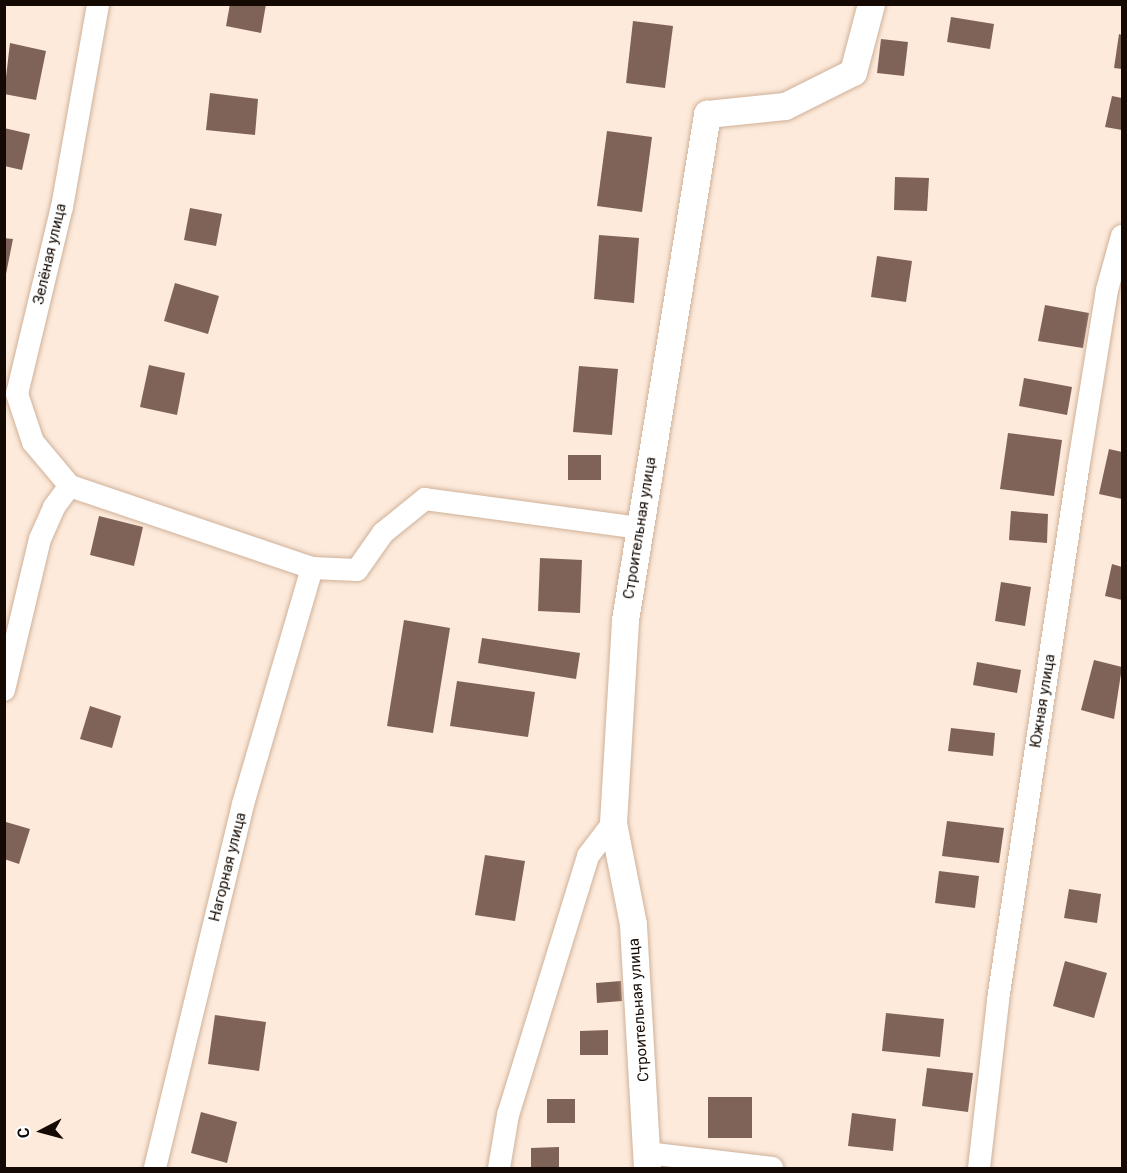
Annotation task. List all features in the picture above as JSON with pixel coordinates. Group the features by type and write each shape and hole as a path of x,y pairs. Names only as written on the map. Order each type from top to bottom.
{"street":[{"name":"Зелёная улица","path":"70,486 33,442 17,394 62,207 98,4"},
{"name":"Строительная улица","path":"647,1161 633,924 613,823 625,620 707,114 785,106 854,72 871,4"},
{"name":"Южная улица","path":"979,1168 998,1000 1075,492 1107,290 1122,236"},
{"path":"4,690 40,539 54,507 70,486 312,568 357,570 383,533 425,499 639,528"},
{"name":"Нагорная улица","path":"155,1168 243,804 312,568"},
{"path":"499,1168 508,1115 585,867 613,823"},
{"path":"647,1161 772,1168"}],"building":[{"path":"230,4 266,4 261,33 226,26"},
{"path":"951,17 994,24 990,49 947,42"},
{"path":"633,21 673,26 665,88 626,83"},
{"path":"1119,34 1122,35 1122,69 1114,68"},
{"path":"881,39 908,42 904,76 877,73"},
{"path":"10,43 46,51 36,100 4,94"},
{"path":"210,93 258,99 255,135 206,130"},
{"path":"1112,96 1122,98 1122,130 1105,127"},
{"path":"4,128 30,134 22,170 4,166"},
{"path":"607,131 652,137 642,212 597,206"},
{"path":"895,177 929,178 927,211 894,210"},
{"path":"190,208 222,214 216,246 184,240"},
{"path":"599,235 639,238 634,303 594,299"},
{"path":"4,238 13,239 6,274 4,274"},
{"path":"877,256 912,261 906,302 871,297"},
{"path":"175,283 219,296 208,334 164,321"},
{"path":"1045,305 1089,313 1083,348 1038,341"},
{"path":"149,365 185,373 177,415 140,407"},
{"path":"579,366 618,369 612,435 573,432"},
{"path":"1024,378 1072,387 1067,415 1019,406"},
{"path":"1008,433 1062,440 1054,496 1000,489"},
{"path":"1109,449 1122,452 1122,499 1099,494"},
{"path":"568,455 601,455 601,480 568,480"},
{"path":"1011,511 1048,514 1047,543 1009,540"},
{"path":"99,516 143,527 134,566 90,555"},
{"path":"540,558 582,560 580,613 538,611"},
{"path":"1112,564 1122,567 1122,600 1105,596"},
{"path":"1001,582 1031,587 1025,626 995,621"},
{"path":"404,620 450,628 433,733 387,726"},
{"path":"482,638 580,653 576,679 478,663"},
{"path":"1094,660 1122,667 1114,719 1081,710"},
{"path":"977,662 1021,670 1017,693 973,685"},
{"path":"457,681 535,692 528,737 450,726"},
{"path":"90,706 121,716 112,748 80,739"},
{"path":"951,728 995,733 993,756 948,751"},
{"path":"947,821 1004,828 999,863 942,856"},
{"path":"6,822 30,829 19,864 4,859"},
{"path":"485,855 525,861 515,921 475,915"},
{"path":"939,871 979,876 975,908 935,903"},
{"path":"1069,889 1101,894 1097,923 1064,918"},
{"path":"1065,961 1107,973 1094,1018 1053,1006"},
{"path":"621,981 622,1001 597,1003 596,983"},
{"path":"886,1013 944,1019 940,1057 882,1051"},
{"path":"215,1015 266,1022 259,1071 208,1064"},
{"path":"608,1030 608,1055 580,1055 580,1031"},
{"path":"927,1068 973,1073 968,1112 922,1106"},
{"path":"708,1097 752,1097 752,1138 708,1138"},
{"path":"547,1099 575,1099 575,1123 547,1123"},
{"path":"201,1112 237,1122 227,1163 191,1153"},
{"path":"852,1113 896,1119 893,1151 848,1146"},
{"path":"559,1147 559,1168 531,1168 531,1148"}]}
